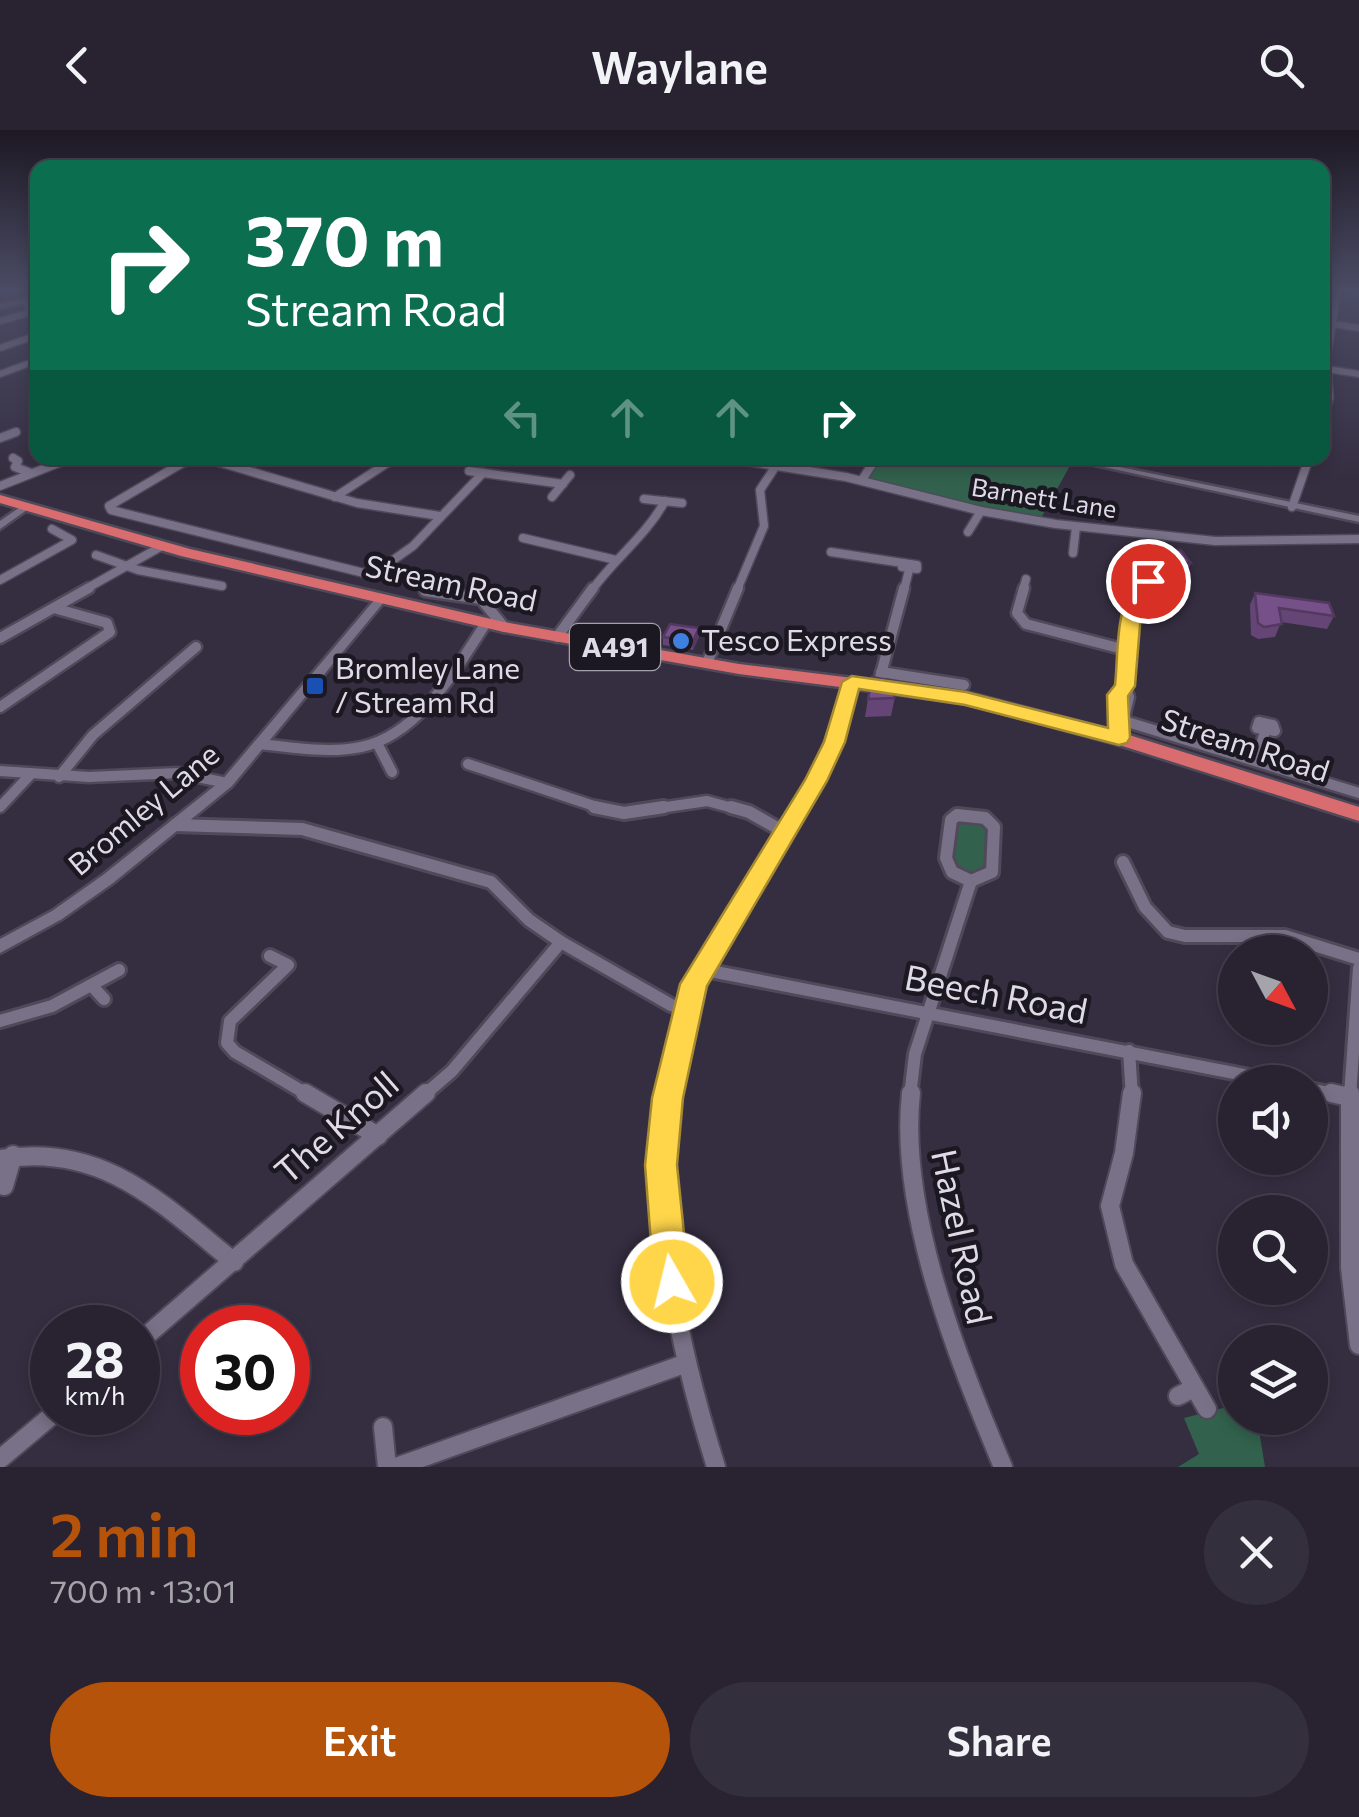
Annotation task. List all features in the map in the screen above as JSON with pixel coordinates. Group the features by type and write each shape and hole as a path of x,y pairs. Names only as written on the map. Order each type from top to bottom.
{"highway":[{"name":"Stream Road","path":"0,499 208,558 495,625 708,663 852,682 880,678 1120,729 1359,814"}],"street":[{"path":"0,374 30,363"},
{"path":"1330,373 1359,374"},
{"path":"0,438 21,432"},
{"path":"30,456 15,459 15,466 31,473"},
{"path":"0,486 55,465"},
{"name":"Stream Road","path":"181,465 116,500 110,508 364,575 380,573 440,516"},
{"path":"228,465 335,497 440,516 483,473"},
{"path":"335,497 384,465"},
{"path":"708,663 764,526 760,490 776,465"},
{"name":"Barnett Lane","path":"784,465 862,480 981,511 1076,527 1214,541 1359,540"},
{"path":"862,480 872,465"},
{"path":"1103,465 1359,519"},
{"path":"1292,507 1307,465"},
{"path":"469,471 562,484"},
{"path":"552,497 570,476"},
{"path":"644,498 682,503"},
{"path":"557,637 616,560 650,529 665,502"},
{"path":"0,526 26,507"},
{"path":"968,532 981,511"},
{"path":"1073,554 1076,527"},
{"path":"52,530 72,540"},
{"path":"1,579 72,540 86,537"},
{"path":"523,538 616,560"},
{"path":"208,558 233,542"},
{"path":"0,638 162,546"},
{"path":"831,552 906,567 880,678 964,685"},
{"path":"96,556 126,567 222,586"},
{"path":"1120,729 1129,698 1125,686 1133,600 1148,581"},
{"path":"1028,585 1017,613 1026,624 1130,651"},
{"path":"259,744 360,748 394,735 495,625 494,606 485,598 426,590"},
{"name":"Bromley Lane","path":"0,947 57,915 227,783 380,600"},
{"path":"0,707 107,636 112,628 54,608"},
{"path":"59,776 93,734 196,647"},
{"path":"716,1467 684,1364 663,1222 661,1165 668,1098 700,969 758,871 786,833 834,742 852,682"},
{"name":"Stream Road","path":"1120,729 1256,760 1359,793"},
{"path":"1256,760 1265,732"},
{"path":"377,743 392,772"},
{"path":"468,764 596,808 624,812 707,802 749,812 786,833"},
{"path":"0,771 59,776 178,773 227,783"},
{"path":"487,785 495,772"},
{"path":"0,807 30,775"},
{"path":"956,815 985,818 994,827 992,872 971,881 958,878 946,865 950,820 956,815"},
{"path":"175,825 302,829 492,882 529,920 560,942 671,1005 687,1010"},
{"path":"1123,862 1154,920 1171,934 1263,932 1302,936 1359,958"},
{"name":"Hazel Road","path":"971,881 915,1054 908,1119 911,1183 957,1357 1003,1467"},
{"name":"The Knoll","path":"160,1324 452,1071 560,942"},
{"path":"270,956 288,965 230,1022 227,1043 378,1136"},
{"path":"1359,968 1349,1097 1350,1280 1359,1345"},
{"name":"Beech Road","path":"700,969 1218,1069"},
{"path":"0,1021 52,1006 119,970"},
{"path":"92,987 104,999"},
{"path":"1129,1051 1132,1099 1124,1153 1110,1206 1124,1264 1186,1392 1207,1410"},
{"path":"1328,1093 1349,1097"},
{"path":"4,1186 7,1157 50,1150 114,1172 234,1262"},
{"path":"396,1467 684,1364"},
{"path":"383,1427 387,1467"},
{"path":"0,1459 30,1434"}],"green space":[{"path":"876,465 1070,465 1040,520 869,478"},
{"path":"957,821 983,822 988,827 987,872 972,874 954,866"},
{"path":"1218,1409 1218,1435 1260,1435 1265,1467 1178,1467 1199,1454 1184,1418"}],"building":[{"path":"1157,549 1181,550 1191,563 1161,563"},
{"path":"1255,593 1329,603 1334,616 1279,608 1282,624 1264,627 1258,623"},
{"path":"670,624 699,628 693,641 663,637"},
{"path":"872,677 898,682 894,698 868,699"}],"place":[{"name":"Tesco Express","path":"681,641"},
{"name":"Bromley Lane / Stream Rd","path":"315,686"}],"route":[{"path":"672,1282 663,1222 661,1165 668,1098 694,984 758,871 816,781 834,742 852,682 966,698 1119,738 1122,720 1116,715 1118,695 1125,686 1133,600 1148,581"}]}
